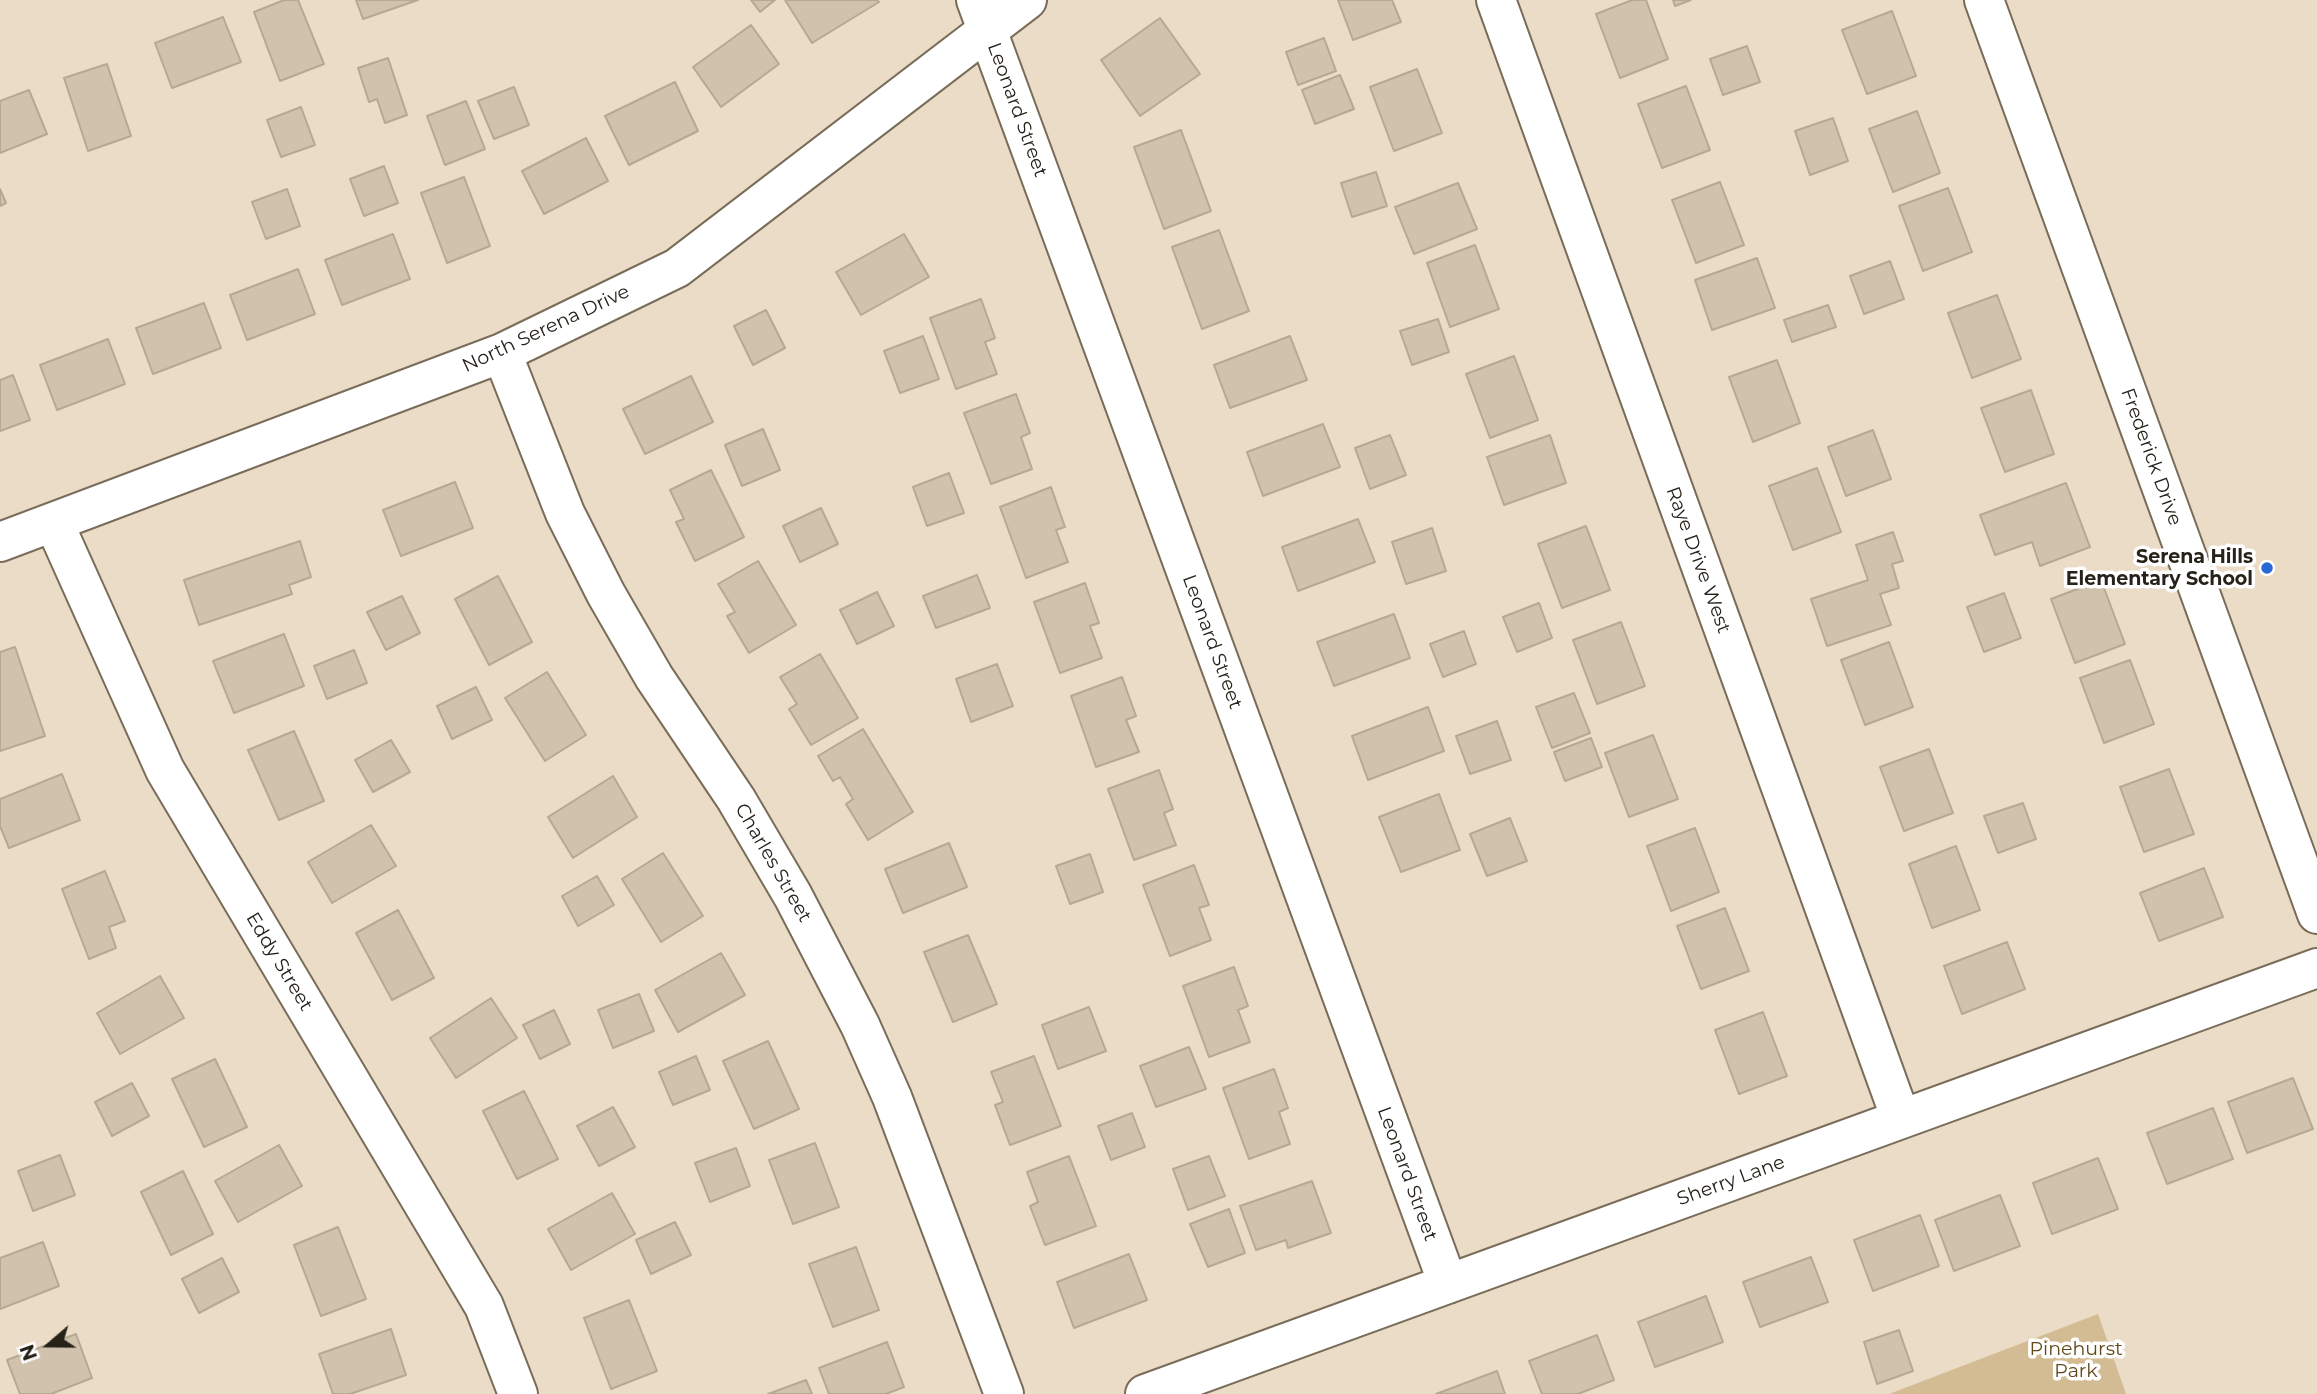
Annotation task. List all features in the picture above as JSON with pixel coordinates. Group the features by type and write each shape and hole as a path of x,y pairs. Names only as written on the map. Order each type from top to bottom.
{"street":[{"name":"North Serena Drive","path":"0,542 502,353 677,268 982,16 1027,0"},
{"name":"Raye Drive West","path":"1496,0 1901,1119"},
{"name":"Frederick Drive","path":"1984,0 2317,914"},
{"name":"Leonard Street","path":"982,16 1448,1284"},
{"name":"Charles Street","path":"502,353 565,513 606,594 654,677 736,799 860,1025 892,1097 1004,1394"},
{"name":"Eddy Street","path":"54,523 165,770 484,1306 518,1394"},
{"name":"Sherry Lane","path":"1145,1394 2317,968"}],"green space":[{"name":"Pinehurst Park","path":"2098,1314 2126,1394 1889,1394"}],"building":[{"path":"284,0 298,0 324,64 280,81 254,12"},
{"path":"356,0 418,0 363,19"},
{"path":"751,0 775,0 760,12"},
{"path":"785,0 877,0 879,2 812,43"},
{"path":"1338,0 1392,0 1401,22 1353,40"},
{"path":"1632,0 1646,0 1668,59 1620,78 1596,14"},
{"path":"1673,0 1691,0 1675,6"},
{"path":"1892,11 1916,76 1867,94 1842,30"},
{"path":"223,17 241,62 172,88 155,43"},
{"path":"1160,18 1200,74 1140,116 1101,60"},
{"path":"751,25 779,64 721,107 693,67"},
{"path":"1324,38 1336,71 1298,85 1286,52"},
{"path":"1747,46 1760,82 1723,95 1710,59"},
{"path":"388,58 407,115 385,123 377,99 369,102 358,68"},
{"path":"107,64 131,136 88,151 64,78"},
{"path":"1417,69 1442,133 1394,151 1370,87"},
{"path":"1340,75 1354,109 1315,124 1302,90"},
{"path":"675,82 698,131 629,165 605,116"},
{"path":"1686,86 1710,150 1662,168 1638,104"},
{"path":"514,87 529,125 494,139 478,101"},
{"path":"29,90 47,134 0,153 0,101"},
{"path":"466,101 485,149 445,165 427,116"},
{"path":"301,107 315,145 281,157 267,120"},
{"path":"1917,111 1940,173 1893,192 1869,129"},
{"path":"1833,118 1848,161 1810,175 1795,131"},
{"path":"1181,130 1211,211 1164,229 1134,147"},
{"path":"586,138 608,181 544,214 522,171"},
{"path":"384,166 398,203 364,216 350,179"},
{"path":"1376,172 1387,206 1352,217 1341,183"},
{"path":"464,177 490,246 447,263 421,193"},
{"path":"1720,182 1744,245 1696,263 1672,200"},
{"path":"1458,183 1477,229 1414,254 1395,207"},
{"path":"1948,188 1972,252 1923,271 1899,206"},
{"path":"0,189 6,203 0,206"},
{"path":"287,189 300,226 266,239 252,202"},
{"path":"1219,230 1249,311 1202,329 1172,247"},
{"path":"393,234 410,279 342,305 325,260"},
{"path":"904,234 929,277 861,315 836,272"},
{"path":"1475,245 1499,309 1450,327 1427,263"},
{"path":"1757,258 1775,308 1712,330 1695,280"},
{"path":"1890,261 1904,299 1864,314 1850,276"},
{"path":"298,269 315,314 247,340 230,295"},
{"path":"1997,295 2021,359 1972,378 1948,313"},
{"path":"981,299 995,338 985,342 997,374 956,389 930,318"},
{"path":"204,303 221,348 153,374 136,328"},
{"path":"1828,305 1836,327 1792,342 1784,320"},
{"path":"766,310 785,348 753,365 734,326"},
{"path":"1438,319 1449,352 1412,365 1400,331"},
{"path":"923,336 939,379 900,393 884,351"},
{"path":"1290,336 1307,380 1230,408 1214,365"},
{"path":"108,339 125,384 57,410 40,365"},
{"path":"1514,356 1538,420 1490,438 1466,374"},
{"path":"1777,360 1800,423 1753,442 1729,377"},
{"path":"13,375 30,420 0,431 0,380"},
{"path":"691,376 713,422 645,454 623,409"},
{"path":"2031,390 2054,454 2005,472 1981,408"},
{"path":"1016,394 1030,433 1021,437 1032,469 991,484 964,413"},
{"path":"1323,424 1340,467 1263,496 1247,452"},
{"path":"763,429 780,470 742,486 725,445"},
{"path":"1873,430 1891,479 1846,496 1828,447"},
{"path":"1390,435 1406,475 1370,489 1355,448"},
{"path":"1550,435 1566,483 1504,505 1487,457"},
{"path":"1817,468 1841,532 1793,550 1769,486"},
{"path":"711,470 744,537 695,561 676,522 684,519 670,490"},
{"path":"949,473 964,513 927,526 913,487"},
{"path":"455,482 473,528 401,556 383,510"},
{"path":"2066,483 2090,547 2040,566 2032,542 1995,555 1980,515"},
{"path":"1051,487 1065,527 1056,530 1068,562 1026,578 1000,507"},
{"path":"821,508 838,544 800,562 783,526"},
{"path":"1358,519 1375,562 1298,591 1282,547"},
{"path":"1586,526 1610,590 1562,608 1538,544"},
{"path":"1432,528 1446,571 1406,584 1392,542"},
{"path":"1893,532 1903,561 1892,564 1899,588 1880,594 1891,625 1827,646 1811,599 1868,580 1856,545"},
{"path":"300,541 311,577 289,585 292,594 199,625 184,580"},
{"path":"758,561 796,625 749,653 727,616 735,612 718,584"},
{"path":"977,575 990,608 936,628 923,596"},
{"path":"498,576 532,642 489,665 455,599"},
{"path":"2101,580 2125,644 2075,663 2051,599"},
{"path":"1085,583 1099,623 1090,626 1102,658 1060,673 1034,602"},
{"path":"877,592 894,626 857,644 840,610"},
{"path":"2004,593 2021,638 1984,652 1967,607"},
{"path":"402,596 420,633 386,650 367,612"},
{"path":"1539,603 1552,638 1517,652 1503,617"},
{"path":"1394,614 1410,658 1334,686 1317,642"},
{"path":"1621,622 1645,686 1597,704 1573,640"},
{"path":"1464,631 1476,664 1443,677 1430,644"},
{"path":"284,634 304,686 234,713 213,661"},
{"path":"1889,642 1913,707 1865,725 1841,660"},
{"path":"15,647 45,736 0,751 0,652"},
{"path":"354,650 367,683 327,699 314,666"},
{"path":"820,654 858,718 811,745 789,709 797,704 780,677"},
{"path":"2130,660 2154,724 2104,743 2080,678"},
{"path":"997,664 1013,706 971,722 956,679"},
{"path":"547,672 586,735 545,761 505,698"},
{"path":"1122,677 1136,716 1126,720 1139,752 1096,767 1071,696"},
{"path":"476,687 492,720 452,739 437,706"},
{"path":"1574,693 1590,733 1552,748 1536,707"},
{"path":"1428,707 1444,751 1368,780 1352,736"},
{"path":"1497,721 1511,760 1470,774 1456,736"},
{"path":"863,729 913,812 868,840 846,804 853,799 840,777 833,781 818,756"},
{"path":"294,731 324,801 279,820 248,750"},
{"path":"1653,735 1678,799 1629,817 1605,753"},
{"path":"1591,738 1602,767 1565,781 1554,752"},
{"path":"391,740 410,772 373,792 355,760"},
{"path":"1929,749 1953,813 1904,831 1880,767"},
{"path":"2169,769 2194,834 2144,852 2120,787"},
{"path":"1159,770 1173,809 1164,813 1176,845 1134,860 1108,789"},
{"path":"62,774 80,820 9,848 0,826 0,799"},
{"path":"613,776 637,817 573,858 548,817"},
{"path":"1439,794 1460,850 1401,872 1379,817"},
{"path":"2023,803 2036,839 1998,853 1984,816"},
{"path":"1510,818 1527,861 1487,876 1470,834"},
{"path":"371,825 396,866 332,903 308,862"},
{"path":"1695,828 1719,892 1671,911 1647,846"},
{"path":"949,843 967,887 903,913 885,869"},
{"path":"1956,846 1980,910 1932,928 1909,864"},
{"path":"663,853 703,916 661,942 622,879"},
{"path":"1090,854 1103,892 1070,904 1056,866"},
{"path":"1194,865 1209,905 1199,908 1211,940 1170,956 1143,885"},
{"path":"2204,868 2223,917 2159,941 2140,893"},
{"path":"105,871 125,921 109,927 116,948 89,959 62,889"},
{"path":"597,876 614,905 578,926 562,896"},
{"path":"1725,908 1749,971 1701,989 1677,926"},
{"path":"398,910 434,978 392,1000 356,933"},
{"path":"968,935 997,1004 953,1022 924,952"},
{"path":"2007,942 2025,989 1962,1014 1944,966"},
{"path":"721,953 745,995 678,1032 655,990"},
{"path":"1234,967 1248,1006 1238,1010 1250,1042 1209,1057 1183,986"},
{"path":"160,976 184,1018 120,1054 97,1013"},
{"path":"639,994 654,1031 613,1048 598,1010"},
{"path":"491,998 517,1038 456,1078 430,1038"},
{"path":"1089,1007 1106,1051 1058,1069 1042,1025"},
{"path":"554,1010 570,1044 540,1059 523,1025"},
{"path":"1763,1012 1787,1076 1739,1094 1715,1030"},
{"path":"768,1041 799,1109 754,1129 723,1061"},
{"path":"1189,1047 1206,1089 1156,1107 1140,1066"},
{"path":"696,1056 710,1090 673,1105 659,1072"},
{"path":"1034,1056 1061,1126 1010,1145 995,1105 1003,1102 991,1072"},
{"path":"215,1059 247,1127 204,1147 172,1079"},
{"path":"1274,1069 1288,1108 1279,1112 1290,1144 1249,1159 1223,1088"},
{"path":"2293,1078 2313,1129 2247,1153 2228,1102"},
{"path":"132,1083 149,1116 112,1136 95,1102"},
{"path":"524,1091 558,1159 517,1179 483,1111"},
{"path":"613,1107 635,1147 599,1166 577,1126"},
{"path":"2213,1108 2233,1159 2167,1184 2147,1133"},
{"path":"1132,1113 1145,1147 1111,1160 1098,1126"},
{"path":"815,1143 839,1207 793,1224 769,1160"},
{"path":"279,1145 302,1186 238,1222 215,1181"},
{"path":"736,1148 750,1186 710,1202 695,1163"},
{"path":"60,1155 75,1195 33,1211 18,1171"},
{"path":"1069,1156 1096,1226 1045,1245 1030,1206 1038,1202 1027,1172"},
{"path":"1209,1156 1225,1196 1188,1210 1173,1169"},
{"path":"2098,1158 2118,1209 2052,1234 2033,1183"},
{"path":"183,1171 213,1234 171,1255 141,1192"},
{"path":"1312,1181 1331,1233 1288,1248 1286,1240 1256,1250 1240,1206"},
{"path":"612,1193 635,1234 571,1270 548,1229"},
{"path":"2000,1195 2020,1246 1954,1271 1935,1220"},
{"path":"1229,1209 1245,1253 1208,1267 1190,1224"},
{"path":"1920,1215 1939,1266 1873,1291 1854,1240"},
{"path":"675,1222 691,1255 651,1274 636,1240"},
{"path":"338,1227 366,1299 321,1316 294,1245"},
{"path":"43,1242 59,1286 0,1309 0,1258"},
{"path":"856,1247 879,1310 833,1327 809,1264"},
{"path":"1129,1254 1147,1300 1074,1328 1057,1282"},
{"path":"1811,1257 1828,1302 1760,1327 1743,1282"},
{"path":"222,1258 239,1292 199,1313 182,1279"},
{"path":"1706,1296 1723,1342 1655,1367 1638,1322"},
{"path":"629,1300 657,1371 611,1389 584,1318"},
{"path":"391,1329 406,1375 350,1394 333,1394 319,1354"},
{"path":"1899,1330 1913,1371 1877,1384 1864,1342"},
{"path":"76,1334 92,1378 51,1394 20,1394 7,1360"},
{"path":"1597,1335 1614,1380 1578,1394 1542,1394 1529,1361"},
{"path":"887,1342 904,1387 886,1394 829,1394 819,1368"},
{"path":"1497,1371 1505,1394 1436,1394"},
{"path":"806,1380 812,1394 768,1394"}],"place":[{"name":"Serena Hills Elementary School","path":"2267,568"}]}
